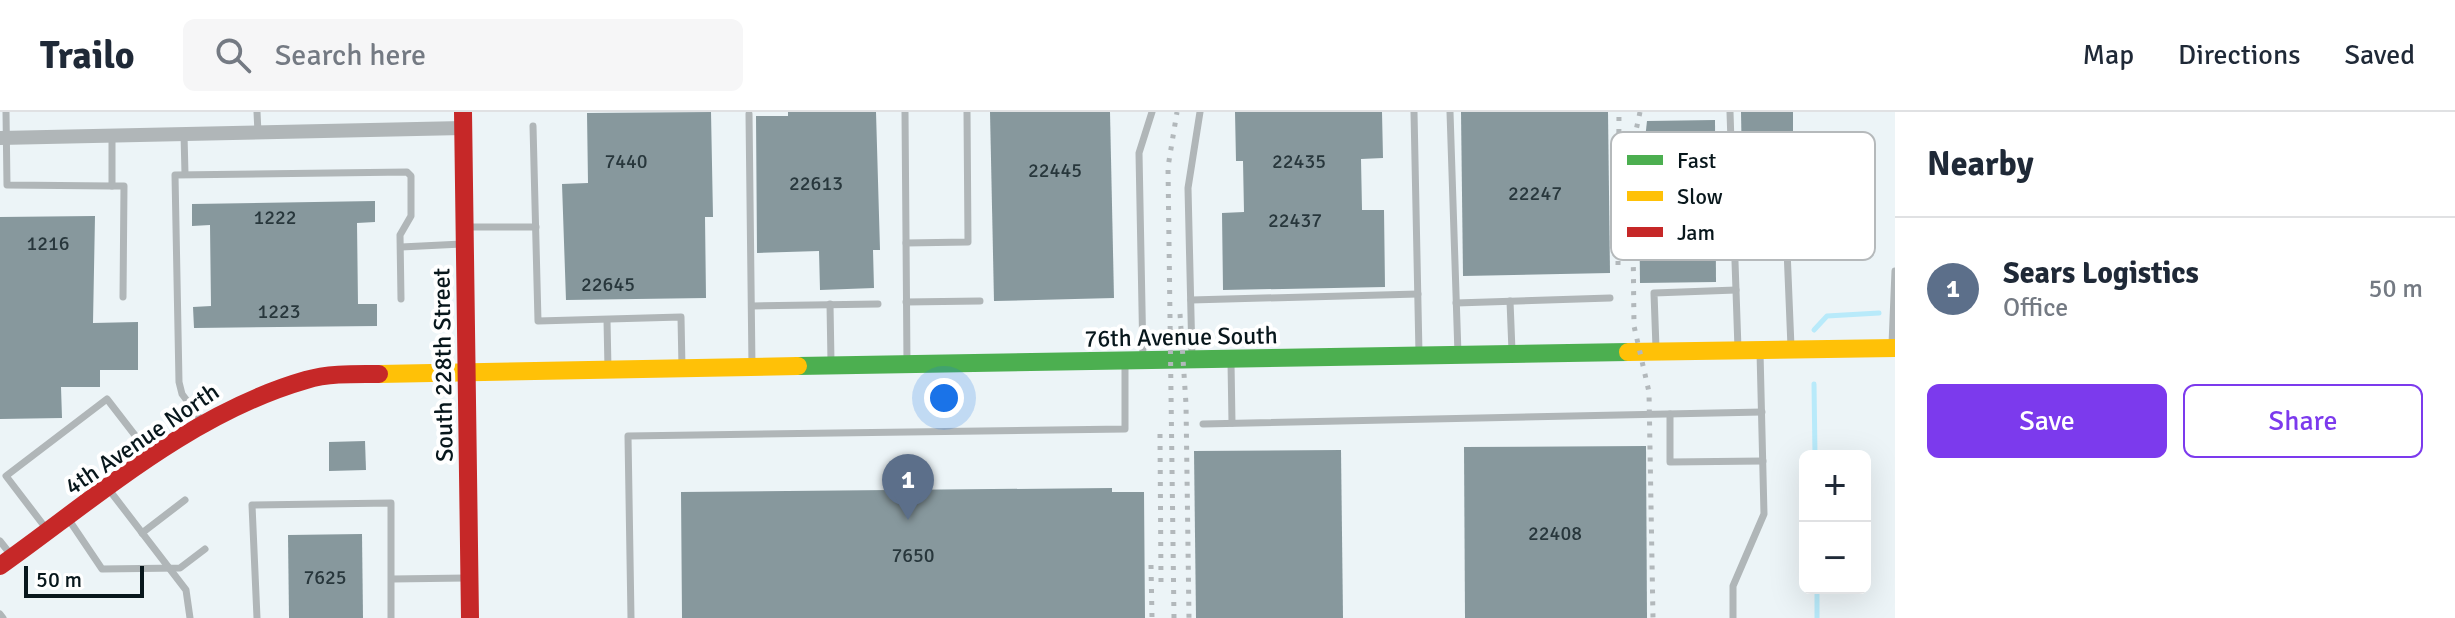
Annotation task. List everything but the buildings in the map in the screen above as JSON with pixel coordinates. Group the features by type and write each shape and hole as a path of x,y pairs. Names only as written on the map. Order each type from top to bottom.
{"street":[{"path":"4,138 258,133 463,120"},
{"name":"South 228th Street","path":"463,120 470,618"},
{"name":"76th Avenue South","path":"467,374 1894,348"},
{"name":"4th Avenue North","path":"6,562 203,423 271,390 309,379 350,374 467,374"}],"lane":[{"path":"6,112 7,185 124,186 123,297"},
{"path":"257,112 258,133"},
{"path":"905,112 907,366"},
{"path":"906,243 968,242 967,112"},
{"path":"631,618 628,436 1125,429 1134,362 1139,153 1152,112"},
{"path":"1193,361 1188,188 1200,112"},
{"path":"1414,112 1419,357"},
{"path":"1450,112 1458,356"},
{"path":"1730,112 1731,132"},
{"path":"749,114 752,369"},
{"path":"533,126 538,321 681,317 682,370"},
{"path":"184,134 185,174"},
{"path":"112,136 112,186"},
{"path":"203,423 182,394 179,382 175,175 407,172 411,176 411,216 400,235 401,299"},
{"path":"401,247 536,227"},
{"path":"1735,260 1738,351"},
{"path":"1787,260 1791,350"},
{"path":"1894,348 1895,271"},
{"path":"1656,352 1654,293 1736,290"},
{"path":"1191,300 1418,294"},
{"path":"1456,303 1610,298"},
{"path":"906,302 980,301"},
{"path":"1510,301 1512,355"},
{"path":"830,304 831,367"},
{"path":"752,306 878,304"},
{"path":"607,320 608,372"},
{"path":"1733,618 1733,586 1764,514 1760,350"},
{"path":"1231,360 1232,423"},
{"path":"48,532 6,476 107,399 152,458"},
{"path":"1203,424 1762,412"},
{"path":"1670,414 1670,462 1763,461"},
{"path":"108,489 189,597 190,618"},
{"path":"142,533 185,500"},
{"path":"257,618 252,505 391,503 391,618"},
{"path":"68,518 102,569 180,568 205,549"},
{"path":"0,541 6,562"},
{"path":"392,579 469,578"}],"waterway":[{"path":"1814,330 1827,316 1879,313"},
{"path":"1814,384 1815,450"},
{"path":"1817,594 1817,618"}],"railway":[{"path":"1174,618 1168,167 1177,112"},
{"path":"1619,112 1619,132"},
{"path":"1636,132 1640,112"},
{"path":"1618,260 1618,265"},
{"path":"1633,260 1634,326 1649,392 1653,618"},
{"path":"1180,314 1186,404 1189,618"},
{"path":"1160,434 1161,582"},
{"path":"1151,565 1152,618"}],"traffic: fast":[{"path":"798,366 1628,352"}],"traffic: slow":[{"path":"1628,352 1895,348"},
{"path":"379,374 798,366"}],"traffic: jam":[{"path":"463,112 470,618"},
{"path":"0,566 146,460 223,413 306,380 342,374 379,374"}],"place":[{"name":"Sears Logistics","path":"908,520"}]}
